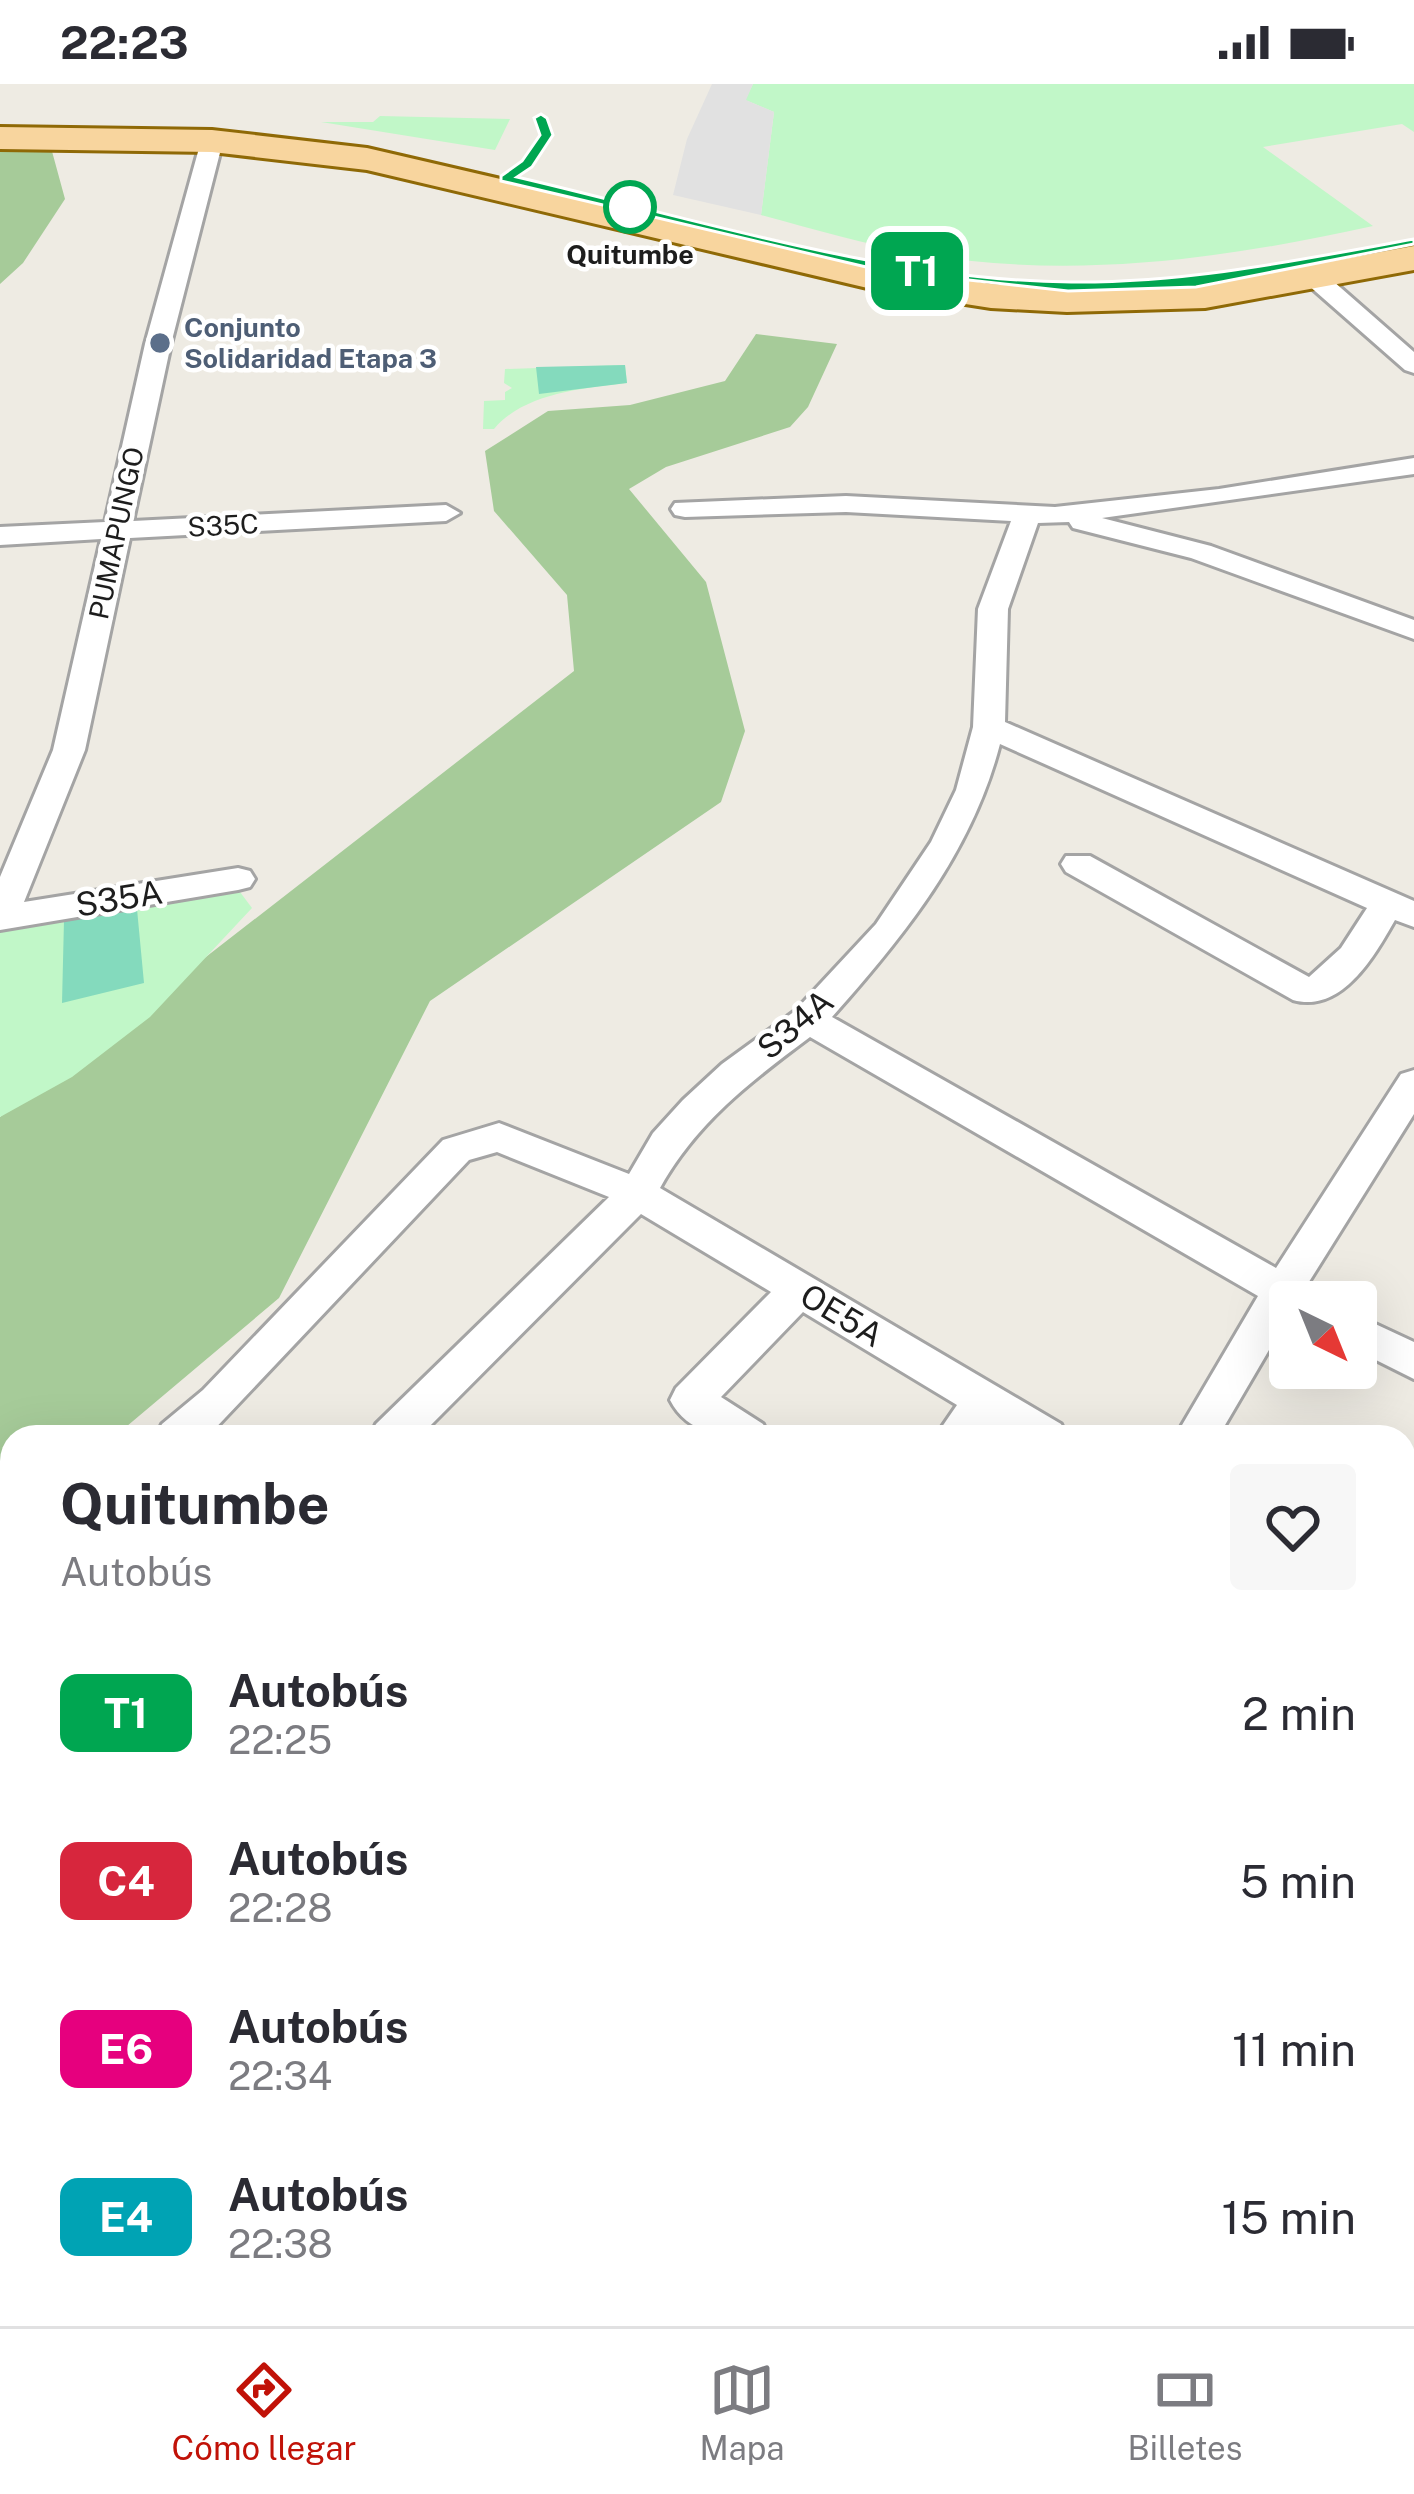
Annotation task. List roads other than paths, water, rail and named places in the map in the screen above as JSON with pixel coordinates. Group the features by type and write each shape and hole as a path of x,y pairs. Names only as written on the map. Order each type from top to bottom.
{"main road":[{"path":"0,121 225,123 338,134 422,148 906,259 1034,274 1205,270 1414,232"},
{"path":"0,138 212,141 368,159 877,278 991,296 1067,300 1205,296 1414,258"}],"street":[{"name":"PUMAPUNGO","path":"0,918 69,750 115,531 212,141"},
{"path":"1316,279 1414,365"},
{"path":"685,509 847,504 1041,515 1219,497 1414,466"},
{"name":"S35C","path":"0,536 446,513"},
{"path":"1041,515 1201,552 1414,630"},
{"name":"S34A","path":"403,1425 638,1193 666,1143 696,1110 735,1072 808,1020 888,932 947,844 972,790 989,727 993,609 1041,515"},
{"path":"989,727 1400,909 1334,976 1317,990 1306,991 1078,864"},
{"name":"S35A","path":"0,918 238,879"},
{"path":"808,1020 1269,1283"},
{"path":"1301,1281 1414,1084"},
{"name":"OE5A","path":"190,1425 218,1402 456,1150 499,1137 638,1193 1026,1425"},
{"path":"730,1425 691,1400 799,1290"},
{"path":"1204,1425 1269,1330"},
{"path":"1377,1342 1414,1362"},
{"path":"966,1425 986,1401"}],"place":[{"name":"Quitumbe","path":"630,207"},
{"name":"Conjunto Solidaridad Etapa 3","path":"160,343"}]}
